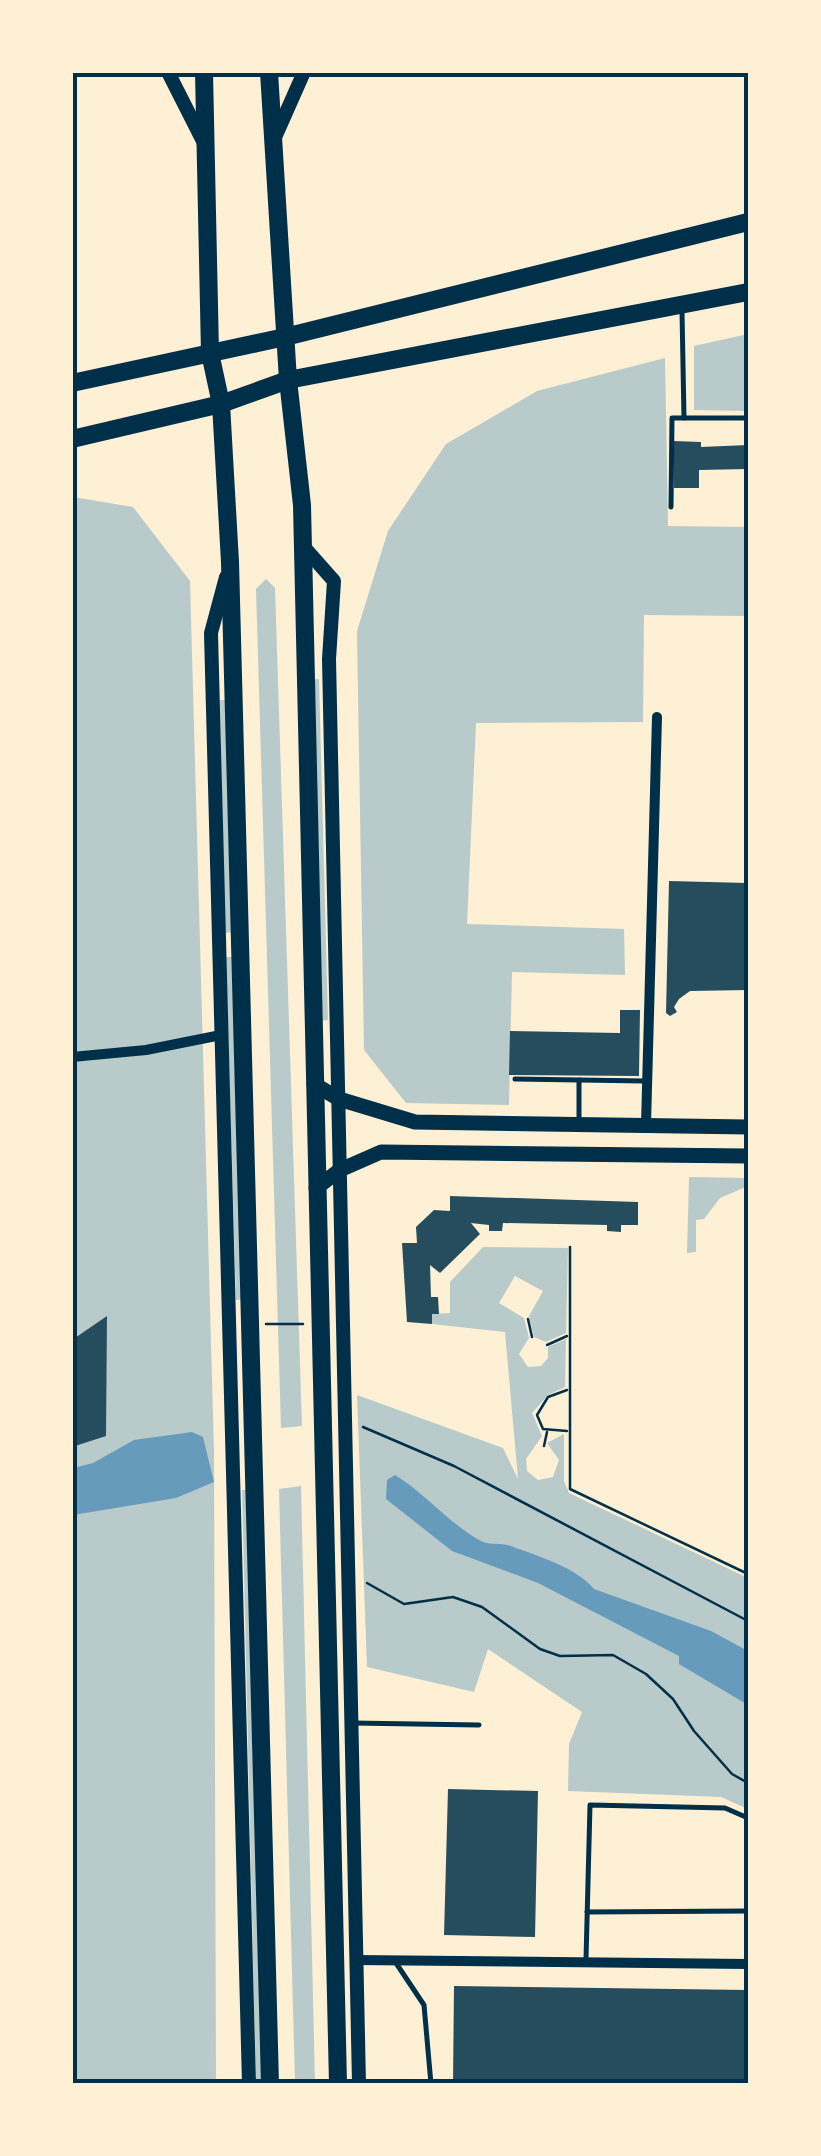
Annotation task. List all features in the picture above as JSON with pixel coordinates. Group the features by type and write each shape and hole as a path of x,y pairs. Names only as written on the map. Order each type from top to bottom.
{"main road":[{"path":"204,72 210,353 221,404 234,679 270,2084"},
{"path":"269,72 288,380 303,546 338,2084"},
{"path":"72,382 285,338 576,262 748,222"},
{"path":"72,439 221,404 288,380 748,292"},
{"path":"314,1084 339,1099 415,1122 748,1126"},
{"path":"316,1188 340,1170 380,1152 748,1156"}],"street":[{"path":"168,72 208,152"},
{"path":"273,142 304,72"},
{"path":"303,546 334,581 330,659 359,2084"},
{"path":"230,562 210,633 249,2084"},
{"path":"305,659 330,659"},
{"path":"212,679 234,679"},
{"path":"646,1125 657,716"},
{"path":"219,947 240,946"},
{"path":"72,1057 146,1050 221,1034"},
{"path":"325,1567 347,1568"},
{"path":"333,1900 353,1900"},
{"path":"334,1960 748,1964"}],"lane":[{"path":"682,307 684,418"},
{"path":"671,507 672,418 748,418"},
{"path":"515,1079 647,1081"},
{"path":"579,1080 579,1124"},
{"path":"350,1723 479,1724"},
{"path":"586,1962 590,1805 725,1808 748,1818"},
{"path":"587,1912 748,1911"},
{"path":"395,1960 424,2005 430,2084"}],"path":[{"path":"570,1247 570,1489 748,1574"},
{"path":"528,1320 532,1337"},
{"path":"261,1324 315,1324"},
{"path":"547,1345 569,1336"},
{"path":"567,1431 548,1430 538,1422 538,1410 548,1397 568,1390"},
{"path":"363,1427 454,1466 748,1620"},
{"path":"544,1446 548,1430"},
{"path":"347,1568 404,1604 452,1597 482,1607 540,1649 560,1656 613,1655 646,1674 673,1699 719,1760 748,1783"}],"shaded area":[{"path":"748,334 748,411 694,410 694,346"},
{"path":"665,358 668,526 748,527 748,616 644,615 643,722 476,723 467,924 624,929 625,975 512,972 509,1105 406,1103 364,1050 357,631 388,531 446,444 537,391"},
{"path":"73,497 133,507 190,581 214,1451 216,2083 73,2083"},
{"path":"266,579 275,588 302,1426 281,1428 256,589"},
{"path":"310,679 319,679 328,1020 320,1021"},
{"path":"220,700 228,700 233,932 225,933"},
{"path":"226,957 234,957 244,1299 236,1300"},
{"path":"689,1177 748,1178 748,1186 720,1198 704,1219 696,1220 696,1252 687,1253"},
{"path":"483,1247 568,1248 566,1333 546,1342 534,1337 529,1316 543,1291 515,1276 499,1303 524,1318 529,1338 519,1354 528,1367 541,1366 548,1358 548,1347 566,1339 565,1387 548,1395 532,1413 542,1436 526,1459 527,1471 538,1480 553,1477 559,1460 547,1443 564,1434 564,1481 569,1493 748,1578 748,1809 721,1797 568,1791 569,1744 582,1712 488,1649 474,1692 367,1667 357,1395 503,1448 518,1479 505,1332 432,1324 432,1314 450,1313 450,1282"},
{"path":"301,1486 315,2084 295,2083 279,1489"},
{"path":"242,1490 249,1490 264,2084 256,2083"}],"water":[{"path":"192,1432 203,1437 214,1482 176,1498 73,1515 73,1468 93,1463 134,1440"},
{"path":"395,1475 481,1541 544,1558 577,1574 594,1589 711,1631 748,1651 748,1705 679,1664 679,1656 538,1583 452,1551 386,1499 387,1480"}],"building":[{"path":"674,441 701,442 701,447 748,445 748,469 699,470 699,488 674,488"},
{"path":"669,881 748,883 748,990 690,991 679,999 674,1007 677,1012 670,1016 666,1013"},
{"path":"620,1010 640,1010 639,1076 509,1075 510,1031 620,1033"},
{"path":"450,1196 638,1202 638,1225 621,1225 621,1232 607,1231 607,1225 503,1223 502,1231 489,1231 489,1225 471,1223 480,1234 440,1273 430,1265 431,1297 438,1297 439,1314 432,1314 432,1324 407,1322 402,1243 417,1243 416,1227 434,1210 450,1211"},
{"path":"107,1316 106,1436 72,1447 72,1340"},
{"path":"448,1789 538,1791 535,1937 444,1935"},
{"path":"454,1986 748,1990 748,2084 453,2084"}]}
